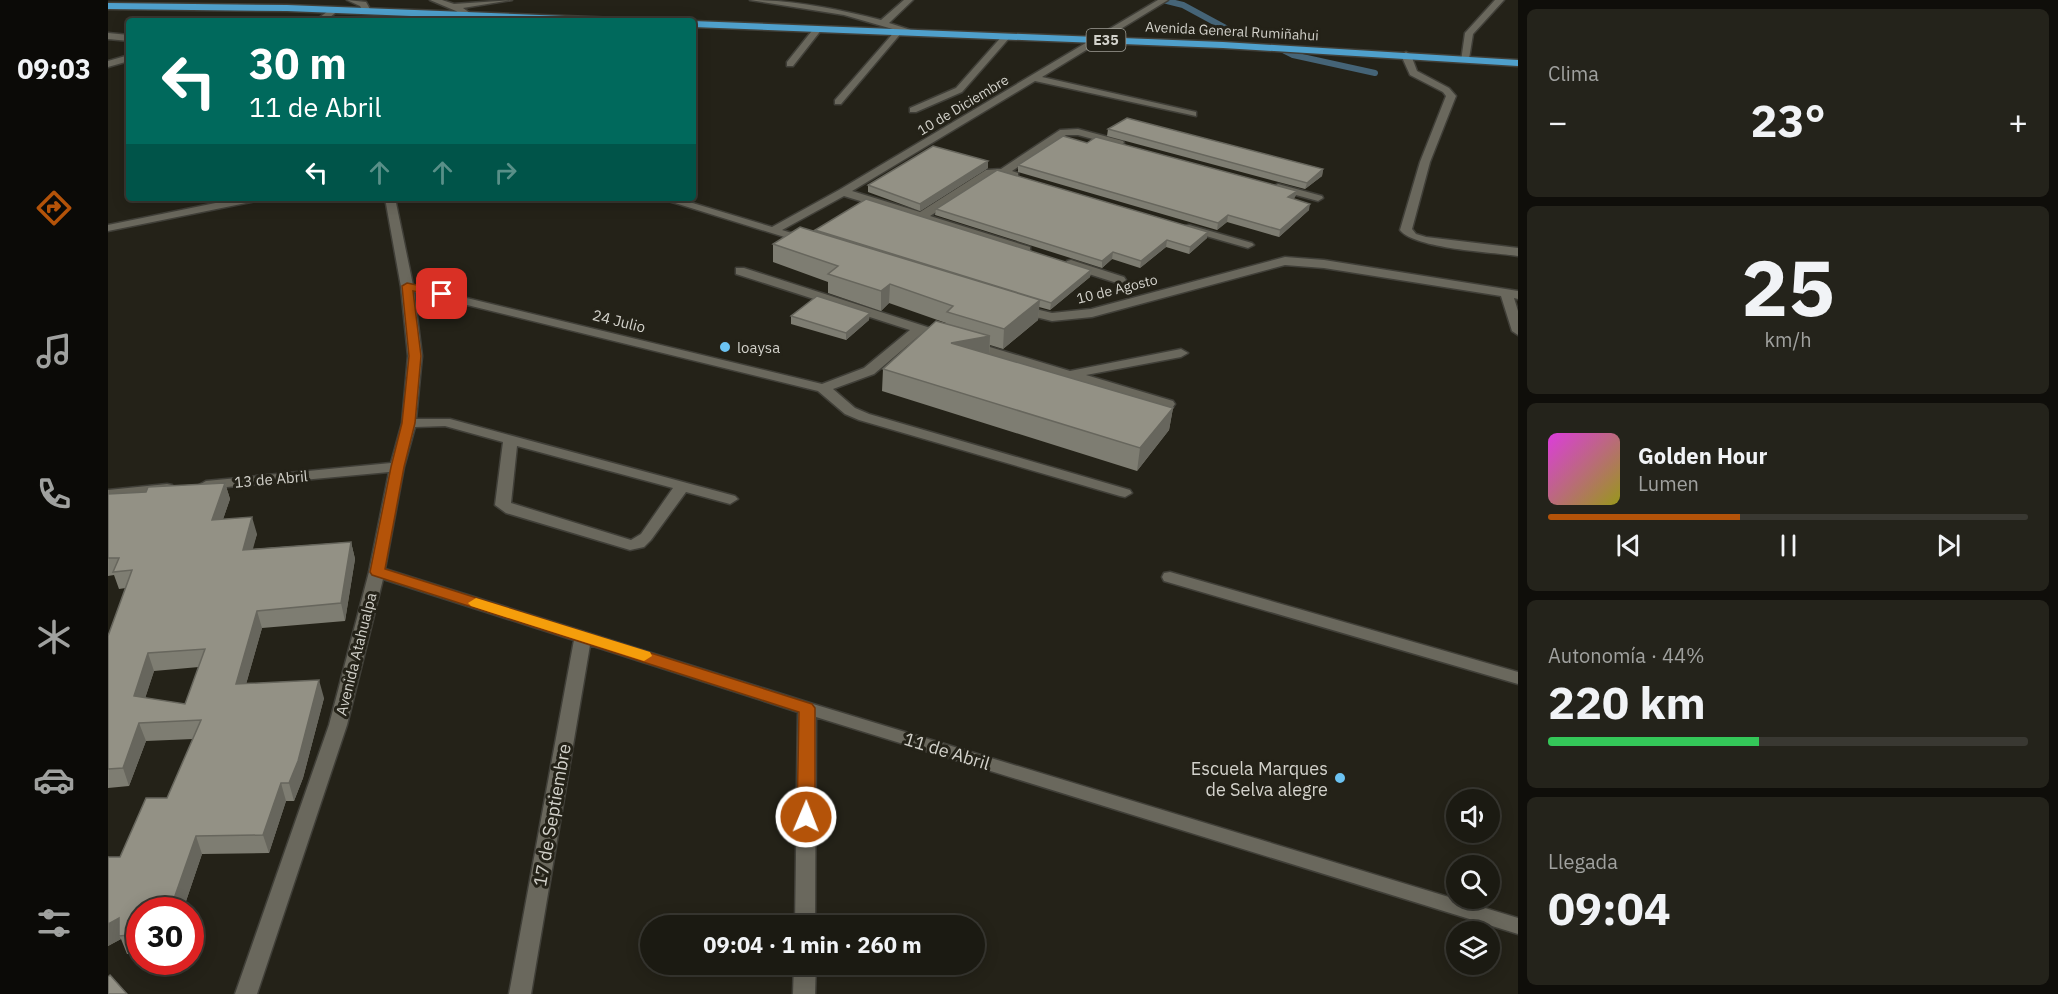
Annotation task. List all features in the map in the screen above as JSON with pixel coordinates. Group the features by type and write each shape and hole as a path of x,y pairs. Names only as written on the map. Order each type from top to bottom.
{"highway":[{"path":"108,6 335,10 522,18"},
{"name":"Avenida General Rumiñahui","path":"696,24 1098,40 1406,55 1518,63"}],"street":[{"path":"108,6 114,0"},
{"path":"351,0 363,4 367,11"},
{"path":"434,0 472,18"},
{"path":"452,7 508,0"},
{"path":"754,0 845,13 913,32"},
{"path":"883,22 909,0"},
{"path":"1464,59 1469,33 1500,0"},
{"name":"10 de Diciembre","path":"774,230 843,192 1161,2"},
{"path":"323,18 335,10"},
{"path":"790,64 818,29"},
{"path":"838,102 898,32"},
{"path":"108,36 126,38"},
{"path":"913,110 959,90 1007,36"},
{"path":"1406,55 1413,73 1446,90 1451,96 1425,162 1406,230 1412,236 1425,240 1518,252"},
{"path":"108,64 126,59"},
{"path":"1034,78 1193,114"},
{"path":"1004,172 1070,130 1135,147"},
{"path":"922,216 990,172 1004,172 1026,179"},
{"path":"1272,185 1318,198"},
{"path":"843,192 1120,280"},
{"path":"108,228 241,201"},
{"name":"Avenida Atahualpa","path":"246,994 338,725 377,572 397,467 408,423 415,356 407,286 391,201"},
{"path":"674,201 818,244"},
{"path":"1181,225 1248,245"},
{"name":"10 de Agosto","path":"1008,305 1052,317 1072,316 1285,261 1324,264 1512,294"},
{"path":"740,271 918,330 1168,404"},
{"name":"24 Julio","path":"407,286 823,388"},
{"path":"1512,294 1518,331"},
{"path":"918,330 869,371 823,388 850,411 864,417 1125,493"},
{"path":"1069,374 1181,353"},
{"path":"408,423 445,422 730,499"},
{"path":"511,439 503,505 511,510 630,546 638,544 646,537 683,485"},
{"name":"13 de Abril","path":"108,494 397,467"},
{"name":"11 de Abril","path":"377,572 807,708 1518,926"},
{"path":"1170,577 1518,678"},
{"name":"17 de Septiembre","path":"520,994 583,636"},
{"path":"805,915 807,708"},
{"path":"804,994 805,975"}],"building":[{"path":"1127,118 1323,169 1307,183 1108,129"},
{"path":"1063,136 1087,143 1096,137 1297,191 1288,197 1310,204 1280,230 1228,215 1218,223 1018,165"},
{"path":"933,146 988,161 920,204 868,185"},
{"path":"997,170 1208,232 1190,247 1167,240 1141,261 1113,252 1102,261 936,209"},
{"path":"866,199 1091,270 1051,303 815,230"},
{"path":"800,227 1040,300 1004,329 947,312 953,306 890,284 881,291 828,274 838,266 773,244"},
{"path":"817,296 870,313 846,333 791,316"},
{"path":"936,321 990,336 951,343 1173,408 1140,448 883,369"},
{"path":"225,483 212,520 252,517 243,550 351,542 341,603 257,611 236,684 319,680 298,761 289,783 281,783 263,835 196,836 175,897 126,897 126,935 119,936 119,918 108,924 108,857 120,857 146,798 167,798 201,720 139,723 123,768 108,769 108,636 132,570 113,572 119,558 108,558 108,494 146,492 148,487","holes":["205,649 185,704 134,696 148,653"]},
{"path":"110,975 127,994 108,994"}],"waterway":[{"path":"1163,0 1183,5 1231,31"},
{"path":"1281,49 1293,55 1375,73"}],"slow traffic":[{"path":"476,603 644,656"}],"place":[{"name":"loaysa","path":"725,347"},
{"name":"Escuela Marques de Selva alegre","path":"1340,778"}],"route":[{"path":"442,294 407,286 415,356 408,423 397,467 377,572 807,708 806,817"}]}
